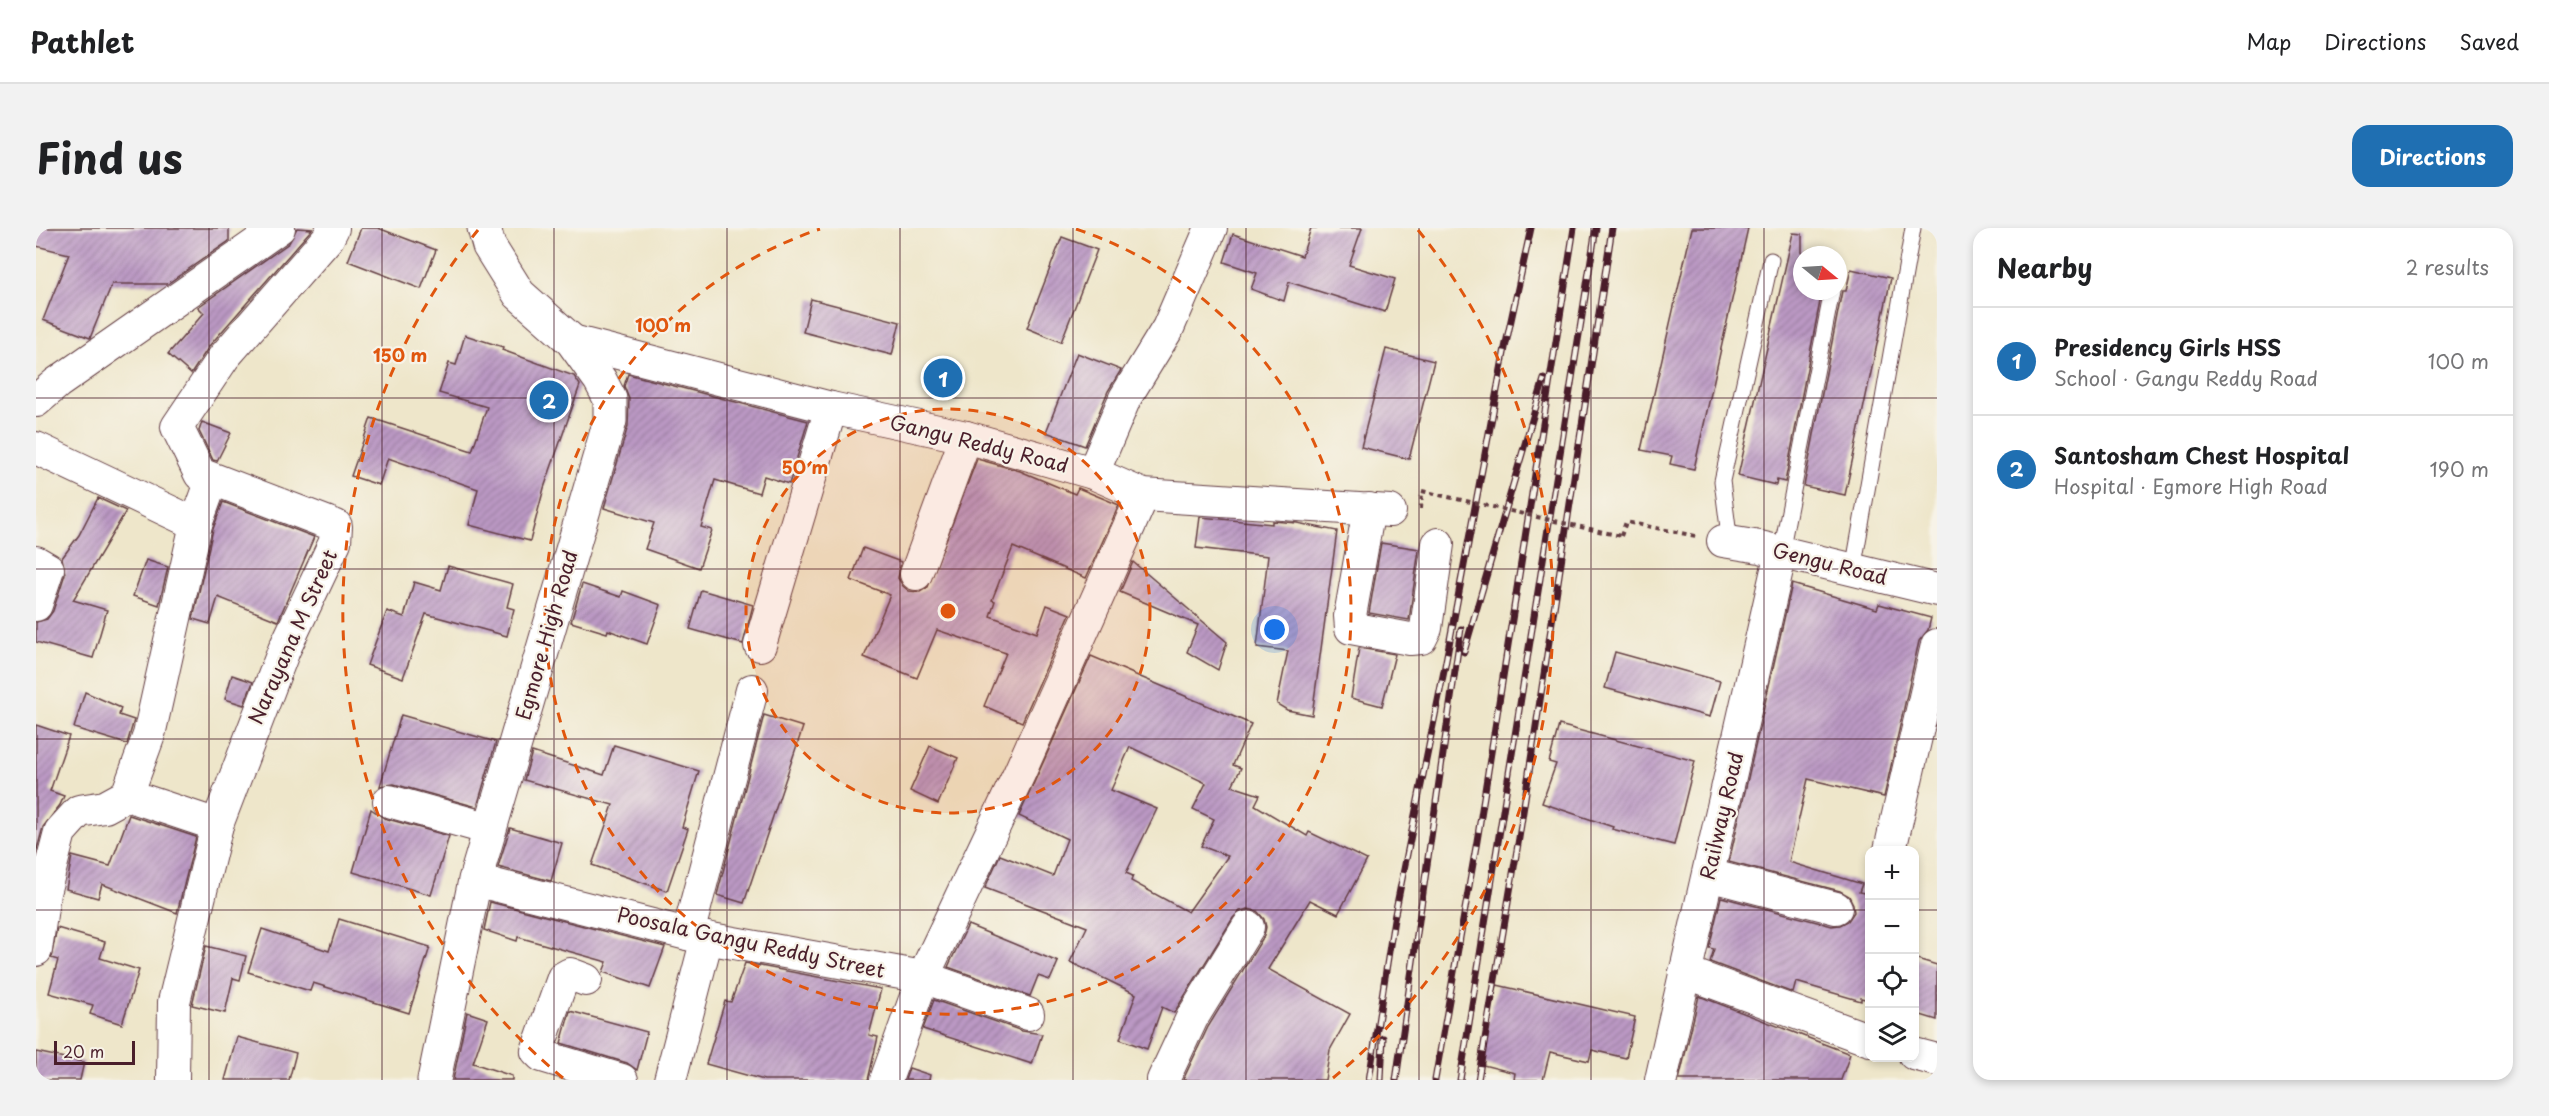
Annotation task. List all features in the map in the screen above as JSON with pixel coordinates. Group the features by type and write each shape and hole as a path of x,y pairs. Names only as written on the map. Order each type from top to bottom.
{"main road":[{"name":"Egmore High Road","path":"434,1080 475,880 610,421 609,399 605,389 572,341 519,294 489,246 484,228"}],"street":[{"path":"36,401 57,383 279,228"},
{"name":"Narayana M Street","path":"172,1080 174,1002 217,825 284,650 335,542 336,526 200,474 177,427 224,357 328,238 333,228"},
{"path":"1093,473 1125,398 1168,328 1211,228"},
{"name":"Gangu Reddy Road","path":"572,341 831,408 966,437 1093,473 1143,495 1380,510 1350,616 1351,628 1410,639 1421,638 1426,628 1438,544"},
{"path":"760,645 831,408"},
{"path":"916,574 966,437"},
{"path":"36,448 196,524"},
{"path":"36,950 44,893 60,832 79,812 105,807 127,795 149,735 196,524 212,480"},
{"path":"886,1080 923,977 1019,774 1143,495"},
{"name":"Gengu Road","path":"1726,542 1781,552 1937,590"},
{"name":"Railway Road","path":"1661,1080 1781,552"},
{"path":"36,562 48,569 36,606"},
{"path":"1891,846 1937,645"},
{"path":"670,1080 697,936 752,690"},
{"path":"127,795 217,825"},
{"path":"389,801 490,829"},
{"path":"1708,875 1836,908"},
{"name":"Poosala Gangu Reddy Street","path":"475,880 697,936 923,977 1028,1014"},
{"path":"1164,1080 1192,1018 1248,927"},
{"path":"1685,972 1865,1039"},
{"path":"586,980 570,974 563,978 537,1051 542,1056 622,1080"},
{"path":"1919,1055 1937,1060"}],"lane":[{"path":"1853,570 1913,228"},
{"path":"1726,542 1722,481 1771,260"},
{"path":"1781,552 1830,300"}],"path":[{"path":"1422,491 1621,536 1626,522 1726,542"}],"building":[{"path":"36,228 229,228 229,241 167,284 112,284 90,338 43,320 69,254 36,246"},
{"path":"297,228 312,229 210,345 191,374 168,354 204,313 198,307 289,243"},
{"path":"361,228 378,228 436,250 421,289 348,261"},
{"path":"1311,228 1362,228 1349,265 1395,279 1385,312 1289,282 1284,301 1251,289 1257,273 1224,262 1233,234 1302,256"},
{"path":"1692,228 1748,228 1694,469 1670,464 1672,456 1641,450"},
{"path":"1793,233 1802,234 1802,246 1793,246 1793,300 1820,300 1785,482 1777,480 1776,485 1738,476"},
{"path":"1062,237 1097,250 1061,342 1027,328"},
{"path":"1851,269 1891,278 1845,495 1804,486 1840,300 1847,300"},
{"path":"811,299 900,322 892,355 803,332"},
{"path":"465,335 503,347 502,350 574,376 580,385 544,488 530,541 469,525 478,489 388,458 379,485 351,476 371,418 472,451 487,407 439,393 449,363 456,365"},
{"path":"1386,349 1434,361 1409,459 1361,447"},
{"path":"1077,353 1121,370 1108,391 1085,446 1046,432"},
{"path":"628,374 808,421 789,484 764,476 759,493 715,480 701,527 712,530 699,568 645,549 654,523 604,508 628,426 629,399 624,386"},
{"path":"202,422 231,433 217,461 213,460 199,431"},
{"path":"977,459 1020,471 1075,494 1078,488 1119,505 1086,578 1013,547 992,600 995,601 990,616 1037,633 1047,605 1070,614 1022,722 984,706 1006,653 937,630 917,678 864,657 890,595 851,580 863,548 901,562 898,578 909,591 920,592 928,587"},
{"path":"98,498 126,511 73,600 107,610 93,658 36,642 36,622 47,619 53,611 65,574 62,558 79,535"},
{"path":"223,502 314,537 278,621 218,597 210,624 193,619 213,529"},
{"path":"1200,517 1272,524 1272,521 1297,523 1337,531 1312,715 1287,710 1277,704 1288,651 1257,647 1268,556 1196,548"},
{"path":"1381,543 1419,549 1409,620 1369,613"},
{"path":"146,560 168,567 159,605 133,596"},
{"path":"1133,562 1227,642 1218,670 1187,652 1198,625 1120,592"},
{"path":"448,566 513,584 507,607 514,609 507,636 426,614 403,678 367,665 387,611 404,617 414,582 441,590"},
{"path":"582,584 621,597 623,591 661,605 647,644 608,630 607,633 571,622"},
{"path":"1792,584 1877,609 1879,604 1931,618 1928,630 1919,641 1884,797 1808,779 1789,862 1862,884 1859,892 1865,893 1865,999 1861,998 1861,1001 1796,982 1793,993 1710,962 1714,949 1709,948 1721,897 1832,926 1848,921 1854,912 1849,896 1840,891 1729,862"},
{"path":"701,590 753,605 743,644 690,629"},
{"path":"1359,648 1395,654 1382,706 1351,698"},
{"path":"1615,652 1720,681 1710,717 1605,688"},
{"path":"1091,656 1251,724 1233,765 1241,768 1232,786 1260,795 1255,805 1307,836 1309,832 1367,860 1338,914 1310,900 1268,969 1350,1014 1330,1050 1325,1080 1183,1080 1208,1027 1264,936 1266,927 1264,919 1257,911 1248,909 1240,911 1233,918 1174,1013 1162,1007 1147,1049 1120,1039 1136,994 1070,962 1087,927 985,888 1000,855 1053,876 1067,839 1019,816","holes":["1130,747 1206,783 1193,809 1214,819 1201,846 1228,856 1188,912 1131,881 1133,876 1126,873 1157,809 1111,790"]},
{"path":"232,675 253,682 244,705 225,699"},
{"path":"85,692 121,708 119,715 134,720 127,744 74,728"},
{"path":"401,715 496,742 477,807 394,784 380,786"},
{"path":"764,715 803,727 744,903 717,895"},
{"path":"36,725 69,736 50,791 64,796 43,827 36,853"},
{"path":"1559,725 1695,761 1674,845 1612,829 1613,827 1542,803 1556,764 1549,762"},
{"path":"614,745 699,771 682,827 688,829 667,891 592,865 613,805 524,780 532,752 604,775"},
{"path":"930,746 958,758 938,804 910,791"},
{"path":"371,809 384,818 449,836 431,895 353,872"},
{"path":"129,815 196,837 177,913 102,884 98,898 66,889 72,856 110,866"},
{"path":"510,828 562,843 551,881 498,867"},
{"path":"490,902 665,947 650,988 603,972 607,962 518,937 517,941 484,930"},
{"path":"339,919 430,947 409,1013 313,983 310,991 248,972 262,929 329,951"},
{"path":"968,925 1058,962 1050,980 1038,976 1030,996 948,967"},
{"path":"57,928 105,942 100,958 139,970 122,1024 90,1014 93,1005 49,993 58,960 51,958"},
{"path":"206,946 246,956 240,980 233,978 225,1013 192,1005"},
{"path":"1919,960 1937,965 1937,1020 1919,1015"},
{"path":"745,963 881,989 869,1035 878,1037 868,1080 764,1080 706,1064 725,1001 731,1002"},
{"path":"1497,985 1635,1017 1626,1058 1592,1050 1589,1061 1550,1052 1543,1080 1514,1080 1515,1073 1479,1064"},
{"path":"1699,996 1850,1054 1841,1080 1679,1080"},
{"path":"934,1000 1022,1031 1042,1034 1032,1064 923,1029"},
{"path":"570,1011 647,1032 637,1070 627,1063 561,1043"},
{"path":"467,1012 488,1019 473,1063 512,1076 512,1080 453,1080"},
{"path":"237,1037 296,1053 289,1080 225,1080"},
{"path":"36,1052 84,1062 80,1080 36,1080"},
{"path":"909,1068 930,1075 929,1080 905,1080"}],"railway":[{"path":"1369,1080 1394,919 1505,348 1531,228"},
{"path":"1435,1080 1477,841 1574,228"},
{"path":"1460,1080 1596,228"},
{"path":"1478,1080 1519,838 1612,228"},
{"path":"1464,652 1544,379"},
{"path":"1396,1080 1461,629"},
{"path":"1381,1080 1383,1038"}],"place":[{"name":"Presidency Girls HSS","path":"943,378"},
{"name":"Santosham Chest Hospital","path":"549,400"}]}
